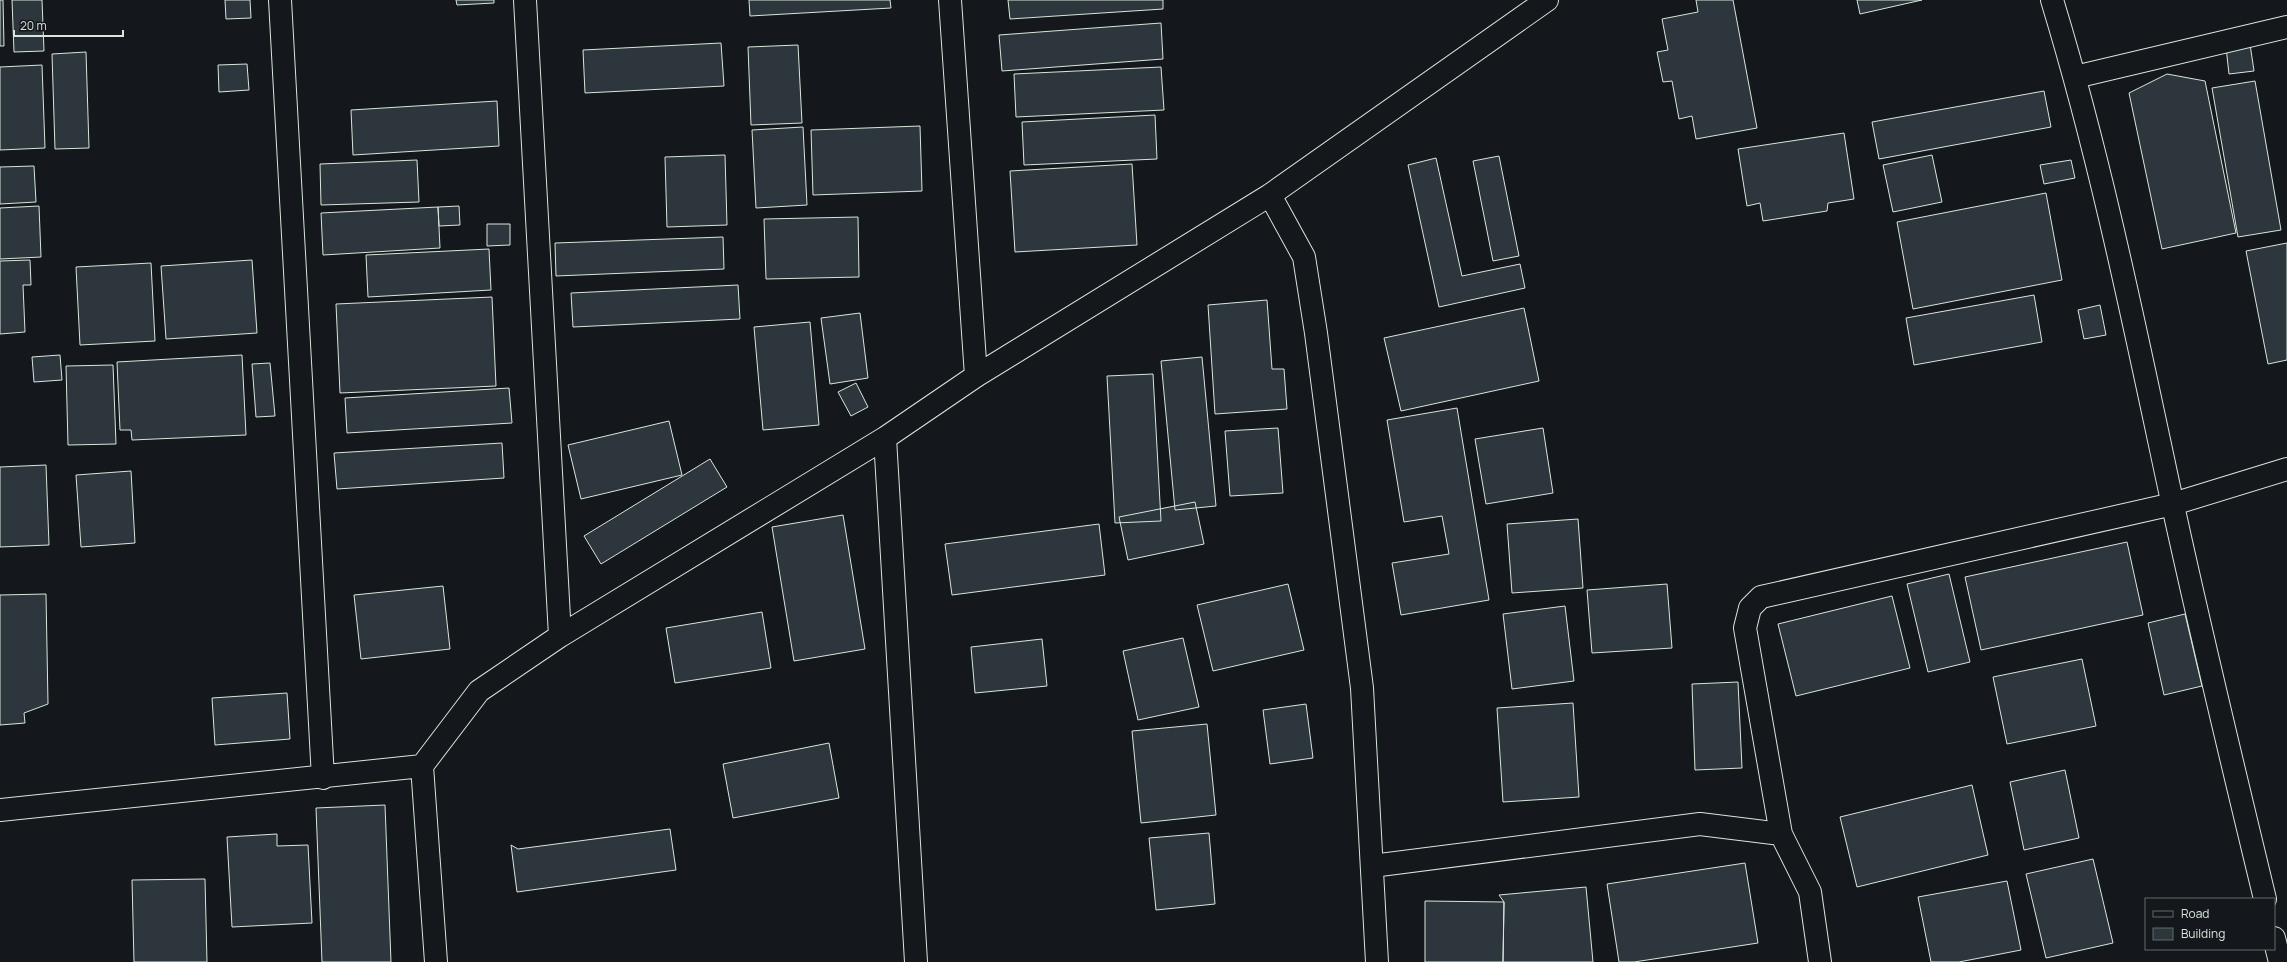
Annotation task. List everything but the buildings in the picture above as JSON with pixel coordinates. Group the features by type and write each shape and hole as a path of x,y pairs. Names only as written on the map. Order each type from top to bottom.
{"street":[{"path":"280,0 323,778"},
{"path":"525,0 560,636"},
{"path":"950,0 976,376"},
{"path":"436,962 422,766 479,691 560,636 885,438 976,376 1270,196 1547,0"},
{"path":"2052,0 2075,77 2136,333 2173,504 2265,898"},
{"path":"2075,77 2287,26"},
{"path":"1270,196 1304,257 1362,688 1377,962"},
{"path":"885,438 916,962"},
{"path":"1820,962 1810,892 1781,834 1745,628 1750,608 1761,597 2173,504 2287,469"},
{"path":"0,810 323,778 422,766"},
{"path":"1372,866 1700,824 1781,834"},
{"path":"2275,942 2280,962"}]}
